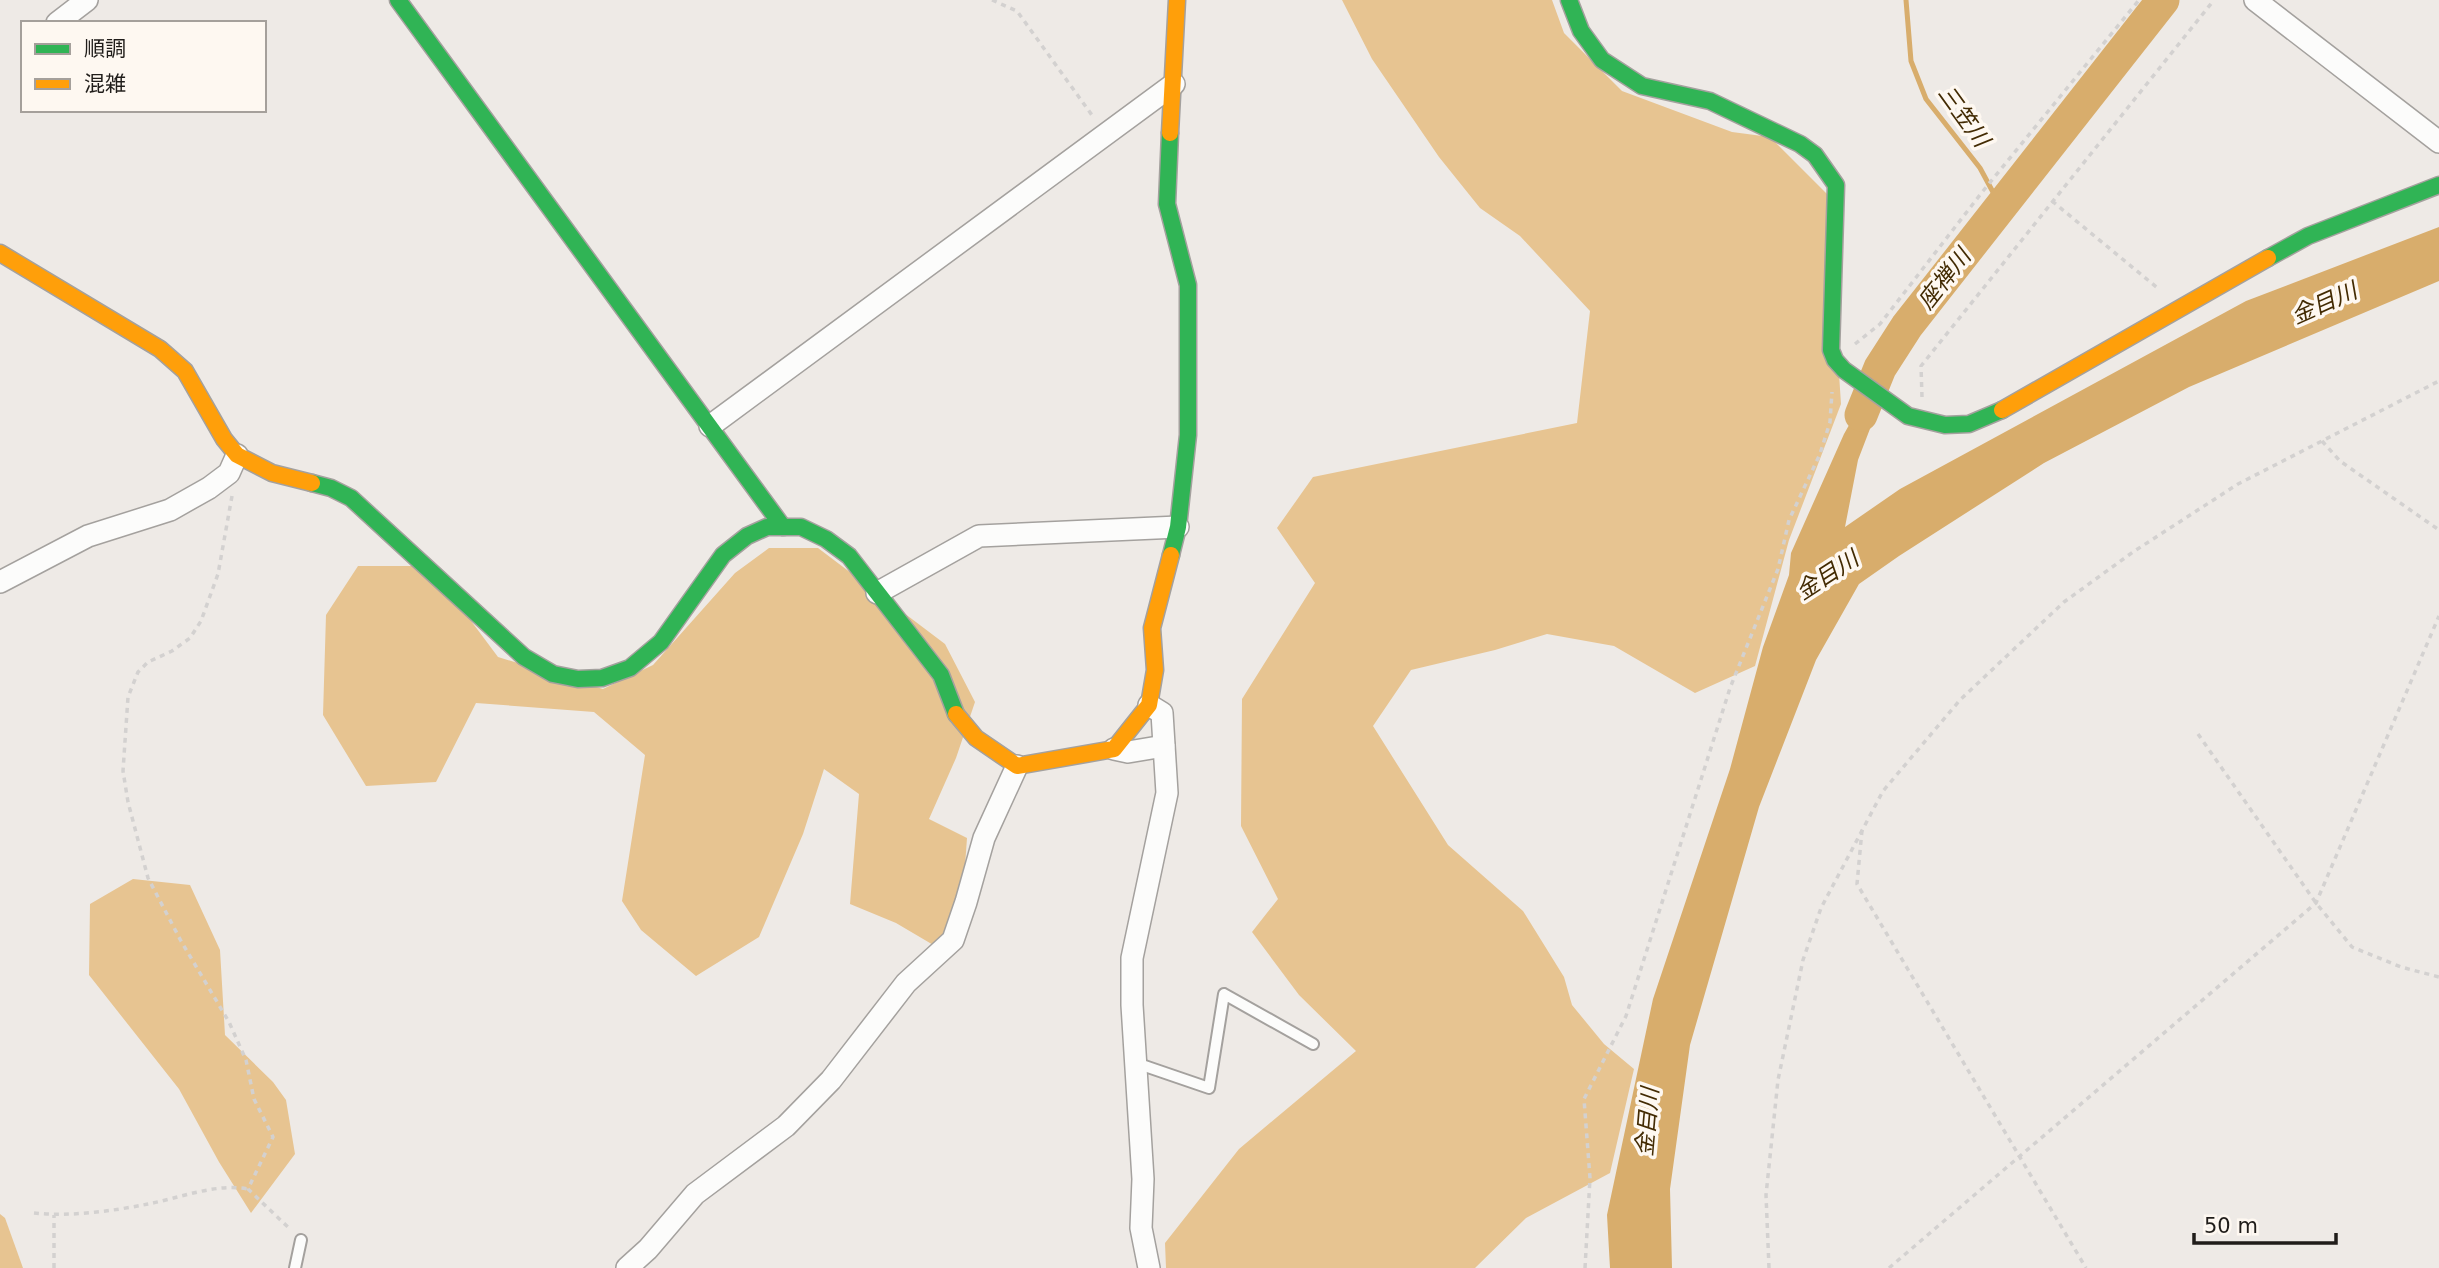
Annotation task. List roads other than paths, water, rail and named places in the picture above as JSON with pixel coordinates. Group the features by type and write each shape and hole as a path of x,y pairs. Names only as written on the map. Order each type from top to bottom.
{"street":[{"path":"60,21 87,0"},
{"path":"398,0 783,527"},
{"path":"1114,749 1149,705 1155,670 1152,628 1178,527 1188,435 1188,285 1167,204 1177,0"},
{"path":"1569,0 1581,31 1602,60 1642,86 1710,101 1800,144 1815,155 1836,185 1831,350 1840,365 1916,418 1945,425 1969,424 2007,408 2308,236 2439,185"},
{"path":"2255,0 2439,142"},
{"path":"709,426 1174,84"},
{"path":"0,253 160,349 185,371 224,439 233,464"},
{"path":"233,464 331,488 351,498 524,657 553,674 578,679 602,678 630,668 661,642 723,555 747,536 767,527 801,527 826,539 849,556 941,675 954,712 976,738 1017,766 1114,749 1128,752 1164,746"},
{"path":"0,582 88,536 170,510 209,488 233,464"},
{"path":"877,593 979,536 1178,527"},
{"path":"1149,705 1162,713 1167,793 1132,958 1132,1005 1143,1179 1141,1228 1149,1268"},
{"path":"627,1268 648,1249 695,1194 786,1126 831,1080 906,983 953,940 967,902 984,838 1017,766"}],"lane":[{"path":"1136,1063 1209,1088 1224,994 1313,1044"},
{"path":"295,1268 300,1240"}],"water":[{"name":"金目川","path":"2439,227 2439,281 2189,387 2044,463 1859,584 1816,660 1759,807 1690,1045 1670,1189 1672,1268 1610,1268 1607,1215 1653,999 1730,769 1763,647 1789,575 1791,553 1844,434 1888,356 1911,322 1858,460 1845,527 1900,489 2246,301"}],"waterway":[{"name":"三笠川","path":"1906,0 1911,61 1926,99 1980,168 2001,207"},
{"name":"座禅川","path":"1861,415 1880,368 1907,326 2163,0"}]}
